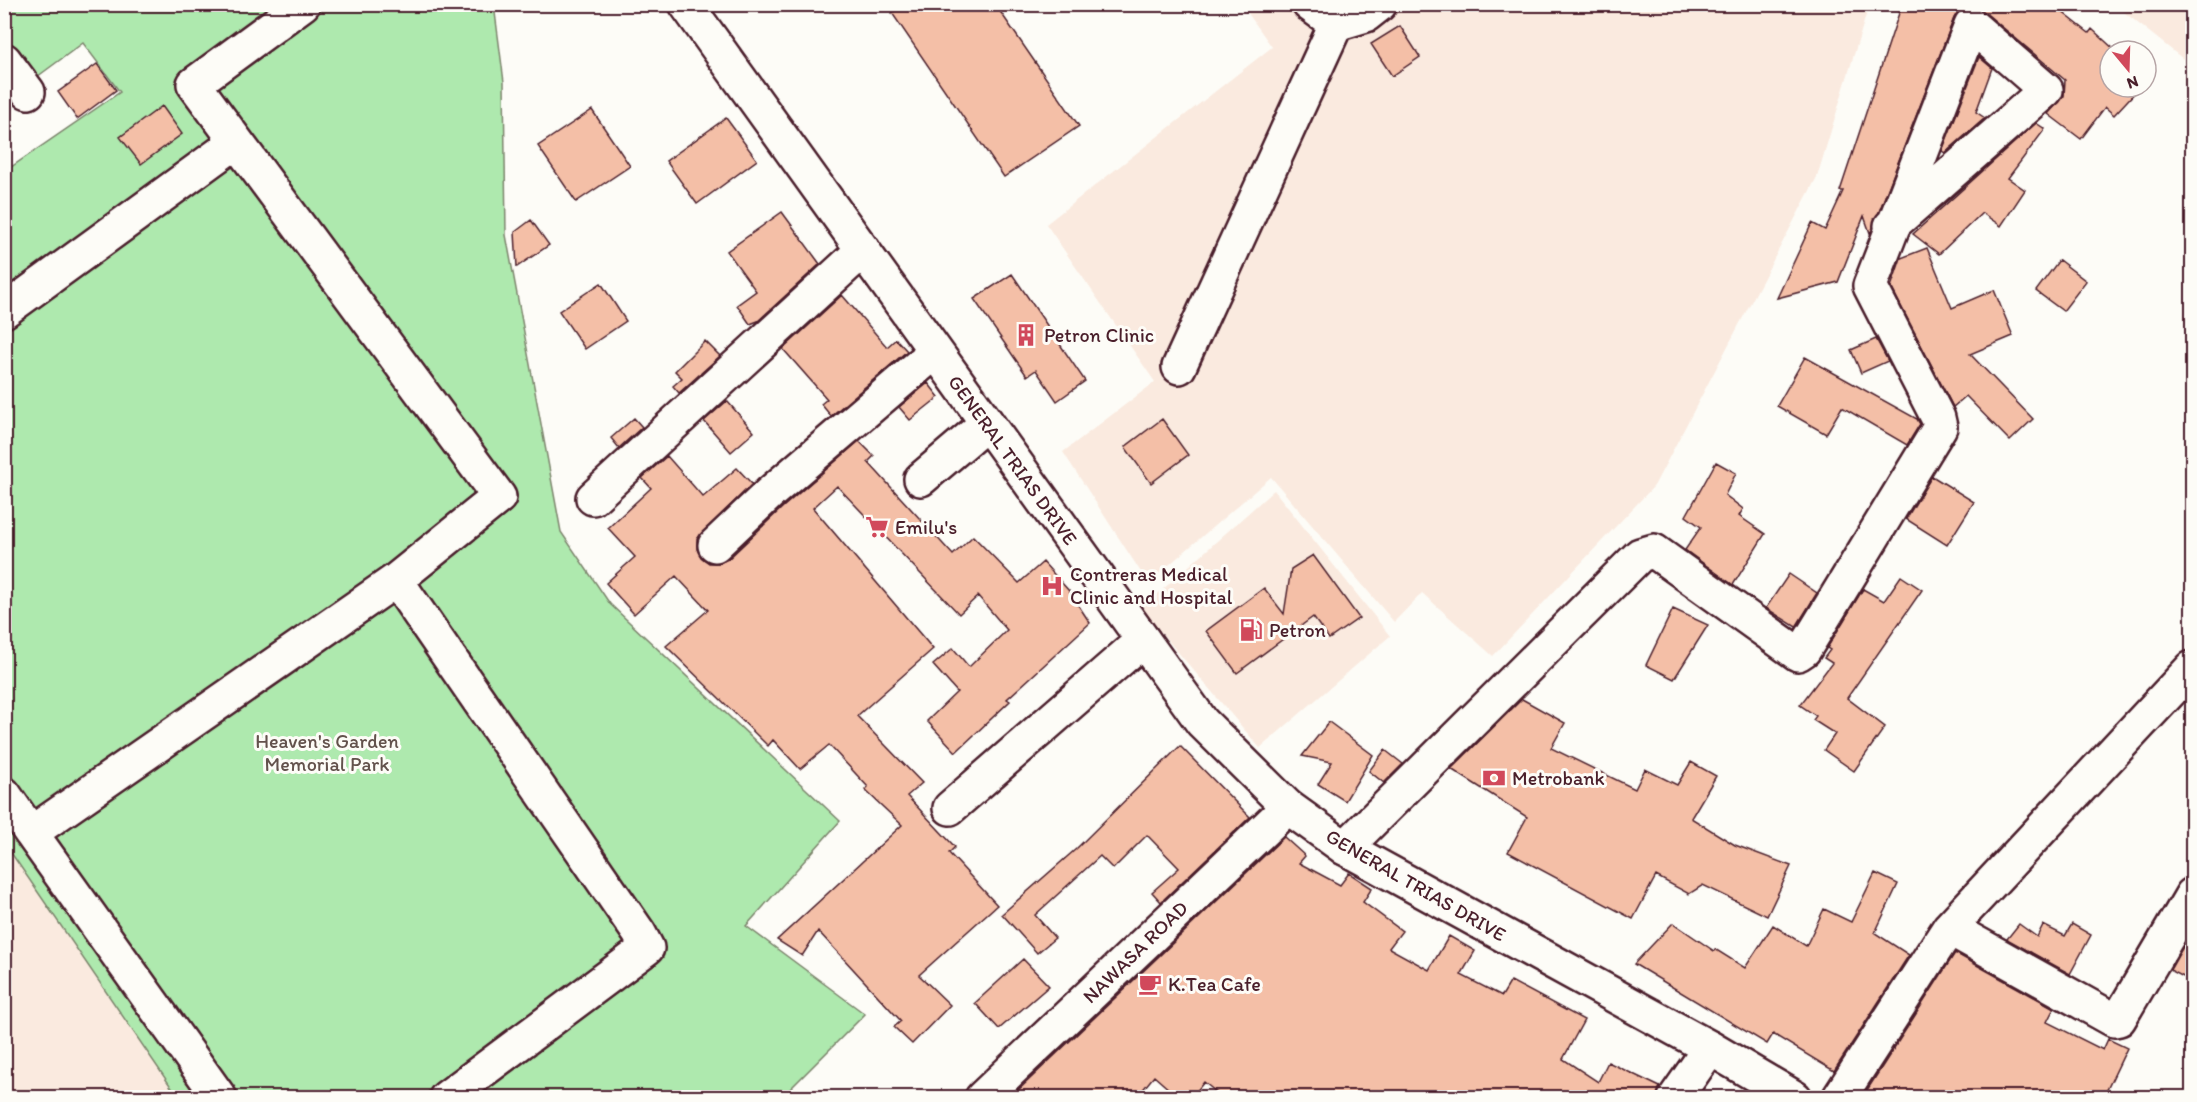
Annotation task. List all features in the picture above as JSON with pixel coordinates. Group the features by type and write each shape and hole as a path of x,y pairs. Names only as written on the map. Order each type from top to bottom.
{"street":[{"path":"31,833 396,580 500,497 194,84 303,4"},
{"name":"GENERAL TRIAS DRIVE","path":"686,4 1202,722 1288,807 1345,848 1710,1048 1788,1096"},
{"path":"1309,4 1336,24"},
{"path":"1179,367 1336,24 1366,15 1380,4"},
{"path":"1345,848 1640,555 1648,551 1654,551 1798,654 1802,653 1940,427 1938,418 1869,286 1892,226 1925,141 1971,25 2046,90 1892,226"},
{"path":"4,60 28,92"},
{"path":"4,311 236,142"},
{"path":"593,498 863,250"},
{"path":"715,545 770,493 935,352"},
{"path":"921,479 987,423"},
{"path":"396,580 639,933 646,948 446,1098"},
{"path":"950,808 1143,640"},
{"path":"1839,1098 1848,1080 1949,928 2193,668"},
{"path":"4,794 220,1098"},
{"name":"NAWASA ROAD","path":"982,1098 1288,807"},
{"path":"1949,928 2114,1020 2119,1019 2193,895"},
{"path":"1675,1098 1710,1048"}],"shaded area":[{"path":"1242,5 1869,5 1817,177 1654,486 1493,656 1422,593 1394,622 1271,477 1148,583 1063,452 1155,382 1046,224 1272,47"},
{"path":"2115,5 2192,5 2192,66"},
{"path":"1274,490 1390,636 1260,748 1141,609"},
{"path":"5,844 178,1097 5,1097"}],"green space":[{"name":"Heaven's Garden Memorial Park","path":"5,5 494,5 504,82 506,235 561,532 610,604 840,821 746,926 865,1014 782,1097 178,1097 5,844 4,172 120,92 83,43 30,82 5,47"}],"building":[{"path":"904,4 995,4 1079,126 1004,177 892,13"},
{"path":"1902,4 1944,4 1960,10 1954,18 1872,230 1870,233 1864,216 1838,282 1777,298 1812,223 1825,230 1843,191 1840,191"},
{"path":"1973,4 2052,4 2089,33 2092,29 2103,39 2098,39 2098,99 2129,99 2114,115 2105,107 2081,139 2048,114 2064,96 2065,80 1983,11 1971,7"},
{"path":"1400,26 1420,57 1392,76 1371,44"},
{"path":"1979,57 1992,68 1976,112 1985,118 1945,153 1942,151"},
{"path":"97,64 116,90 77,119 58,92"},
{"path":"162,106 182,134 141,164 120,137"},
{"path":"592,110 630,166 576,202 538,146"},
{"path":"726,118 757,160 697,204 666,161"},
{"path":"2036,123 2045,129 2008,178 2025,190 2001,226 1982,213 1939,254 1913,234"},
{"path":"782,212 820,264 758,321 750,324 737,305 756,291 727,251"},
{"path":"531,220 549,245 517,267 515,232"},
{"path":"1927,248 1952,308 1994,290 2013,336 1970,354 2033,419 2010,441 1966,396 1953,407 1891,287 1901,258"},
{"path":"2059,260 2086,281 2063,311 2036,291"},
{"name":"Petron Clinic","path":"1012,274 1085,381 1057,401 1036,370 1027,376 974,299"},
{"path":"601,283 626,321 585,349 559,311"},
{"path":"842,295 887,347 896,339 907,351 831,416 821,404 827,399 783,349"},
{"path":"1876,339 1888,361 1861,373 1851,350"},
{"path":"705,341 720,356 679,393 673,386 682,378 675,371"},
{"path":"1805,357 1917,419 1920,424 1907,445 1842,407 1826,434 1777,406"},
{"path":"928,383 939,397 910,420 899,407"},
{"path":"727,401 754,432 731,452 704,421"},
{"path":"634,418 642,427 619,448 611,438"},
{"path":"1162,419 1188,455 1151,483 1125,447"},
{"path":"859,441 874,456 868,462 953,555 973,536 1019,583 1043,562 1069,591 1090,623 1007,699 1010,701 956,752 927,721 957,692 933,665 953,648 969,667 1007,630 978,596 959,614 837,486 813,508 933,649 857,716 922,783 907,796 955,847 949,853 997,905 919,975 950,1005 912,1044 894,1027 901,1021 818,931 802,956 777,940 902,825 865,790 868,787 829,745 800,769 773,740 768,746 666,646 708,610 676,576 634,614 606,583 635,557 608,528 651,488 642,478 667,456 703,497 737,468 752,484 697,539 697,549 701,557 709,563 719,563 728,559 783,507"},
{"path":"1716,462 1736,473 1725,495 1743,509 1739,516 1765,534 1733,585 1685,550 1701,527 1686,516"},
{"path":"1932,476 1974,502 1947,545 1906,519"},
{"path":"1313,555 1359,618 1329,639 1313,617 1237,673 1206,631 1264,588 1284,614 1291,569"},
{"path":"1789,574 1817,593 1796,627 1766,608"},
{"path":"1901,576 1922,590 1847,698 1885,727 1854,771 1824,750 1835,734 1813,720 1816,716 1800,705 1832,663 1824,658 1830,650 1827,648 1863,589 1884,601"},
{"path":"1673,609 1708,625 1674,679 1646,665"},
{"path":"1522,699 1565,723 1551,748 1635,789 1645,769 1677,785 1691,762 1716,776 1691,818 1735,845 1791,866 1767,916 1703,885 1689,894 1656,876 1633,919 1508,852 1527,817 1451,769"},
{"path":"1329,722 1373,755 1345,801 1318,784 1332,762 1302,756"},
{"path":"1180,746 1250,817 1161,902 1152,892 1179,868 1147,835 1113,869 1100,856 1035,915 1055,938 1037,953 1002,914 1076,849"},
{"path":"1385,750 1403,764 1384,783 1369,771"},
{"path":"1284,837 1305,856 1299,863 1340,885 1349,873 1372,888 1363,902 1402,931 1389,948 1429,970 1449,936 1475,951 1461,975 1502,996 1511,981 1584,1020 1563,1059 1598,1082 1608,1062 1660,1087 1656,1098 1223,1098 1204,1082 1191,1098 1179,1098 1154,1076 1136,1098 1010,1098"},
{"path":"1875,873 1898,884 1875,933 1909,955 1834,1071 1773,1034 1767,1044 1634,964 1673,923 1714,951 1715,949 1745,968 1773,925 1806,946 1824,909 1851,922"},
{"path":"2019,924 2037,937 2043,925 2065,936 2072,924 2091,935 2070,974 2007,939"},
{"path":"2188,938 2193,940 2193,982 2170,970"},
{"path":"1955,953 2054,1008 2047,1022 2103,1050 2108,1039 2127,1048 2103,1098 1862,1098"},
{"path":"1023,959 1049,986 999,1029 975,1003"}],"place":[{"name":"Petron Clinic","path":"1026,335"},
{"name":"Emilu's","path":"877,527"},
{"name":"Contreras Medical Clinic and Hospital","path":"1052,586"},
{"name":"Petron","path":"1251,630"},
{"name":"Metrobank","path":"1494,778"},
{"name":"K.Tea Cafe","path":"1150,984"}]}
